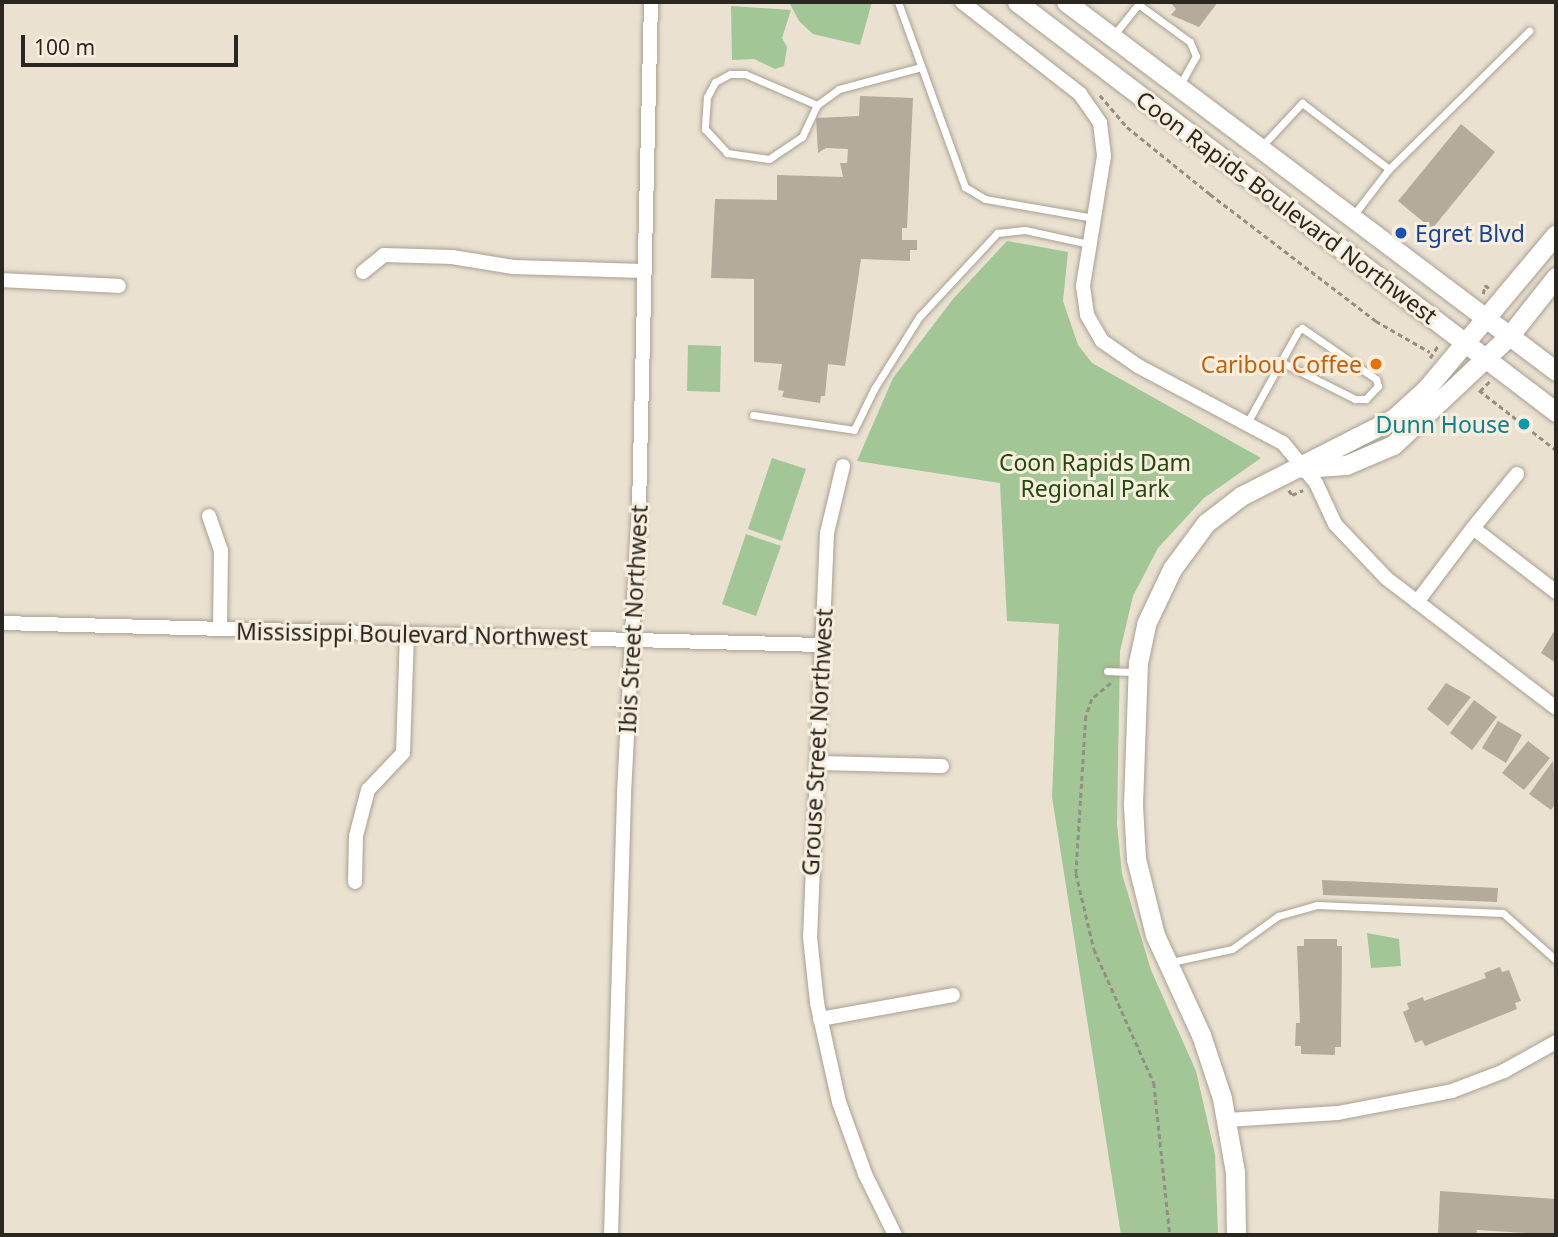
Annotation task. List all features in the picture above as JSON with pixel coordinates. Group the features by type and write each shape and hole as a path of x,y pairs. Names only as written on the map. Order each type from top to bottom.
{"street":[{"name":"Ibis Street Northwest","path":"611,1235 624,793 634,639 651,2"},
{"path":"962,2 1091,107 1104,139 1084,298 1102,341 1138,366 1283,443 1350,543 1417,602 1556,708"},
{"name":"Coon Rapids Boulevard Northwest","path":"1017,2 1556,412"},
{"name":"Coon Rapids Boulevard Northwest","path":"1066,2 1556,370"},
{"path":"1237,1235 1227,1121 1204,1042 1167,963 1143,894 1135,845 1138,672 1146,624 1172,569 1196,534 1228,504 1393,419 1426,388 1488,318 1556,234"},
{"path":"363,272 384,255 452,257 513,267 643,271"},
{"path":"1301,468 1346,465 1393,445 1487,359 1510,335 1556,277"},
{"path":"2,280 119,286"},
{"name":"Grouse Street Northwest","path":"842,466 827,533 810,916 820,1019 850,1138 895,1235"},
{"path":"1417,602 1517,474"},
{"path":"209,516 221,550 219,629"},
{"path":"1473,528 1556,592"},
{"name":"Mississippi Boulevard Northwest","path":"2,623 822,645"},
{"path":"355,882 356,836 368,790 404,753 407,633"},
{"path":"817,763 942,766"},
{"path":"820,1019 953,995"},
{"path":"1227,1121 1310,1116 1452,1091 1556,1042"}],"lane":[{"path":"898,2 961,179 971,194 1094,218"},
{"path":"1112,37 1139,3 1190,42 1196,56 1179,87"},
{"path":"1352,218 1389,169 1529,30"},
{"path":"817,105 745,74 730,74 715,82 707,97 705,129 727,153 769,159 803,137 817,105 839,89 921,67"},
{"path":"1259,148 1302,103 1389,169"},
{"path":"753,415 855,430 874,389 919,317 997,233 1025,230 1089,244"},
{"path":"1247,424 1281,362 1298,331 1309,329 1376,379 1378,386 1374,394 1356,399 1281,362"},
{"path":"1107,671 1138,672"},
{"path":"1167,963 1186,955 1232,949 1278,916 1317,905 1503,913 1556,960"}],"path":[{"path":"1093,88 1126,127 1210,194 1376,321 1431,353"},
{"path":"1480,391 1556,450"}],"green space":[{"path":"789,2 872,2 860,45 813,34 799,21"},
{"path":"731,6 791,10 782,38 787,47 784,66 775,69 754,59 732,60"},
{"name":"Coon Rapids Dam Regional Park","path":"1007,241 1068,252 1063,301 1078,345 1092,363 1261,458 1204,498 1158,548 1133,596 1120,651 1117,824 1122,874 1151,970 1196,1071 1215,1154 1218,1235 1121,1235 1052,797 1059,624 1007,621 1000,483 857,461 893,378 953,299"},
{"path":"688,345 721,346 720,392 687,391"},
{"path":"772,458 806,469 782,541 748,529"},
{"path":"746,534 781,546 756,616 722,604"},
{"path":"1367,933 1399,939 1401,966 1371,968"}],"building":[{"path":"1170,2 1218,2 1199,27 1171,15 1176,9"},
{"path":"860,96 913,98 907,228 902,228 902,240 917,240 917,250 910,250 910,261 861,259 845,366 828,364 825,396 821,396 820,403 782,397 784,391 778,390 782,364 754,362 754,279 711,278 715,199 777,200 777,175 843,177 840,163 847,163 848,149 826,148 818,153 816,118 859,116"},
{"path":"1461,124 1495,152 1432,229 1398,201"},
{"path":"1556,628 1556,663 1541,653"},
{"path":"1446,683 1471,697 1448,726 1427,709"},
{"path":"1474,700 1497,717 1472,750 1450,733"},
{"path":"1498,721 1522,735 1506,763 1482,748"},
{"path":"1528,741 1550,758 1524,790 1502,773"},
{"path":"1553,761 1556,803 1551,810 1529,794"},
{"path":"1322,880 1498,888 1497,902 1323,895"},
{"path":"1304,939 1337,939 1337,946 1342,946 1341,1047 1335,1047 1335,1055 1301,1054 1301,1046 1295,1046 1296,1023 1300,1023 1297,946 1304,946"},
{"path":"1500,967 1502,972 1509,970 1521,1001 1515,1003 1517,1009 1425,1046 1422,1040 1415,1043 1403,1012 1409,1009 1407,1003 1423,997 1424,1001 1486,978 1484,973"},
{"path":"1440,1191 1556,1199 1556,1235 1477,1230 1476,1235 1438,1235"}],"place":[{"name":"Egret Blvd","path":"1401,233"},
{"name":"Caribou Coffee","path":"1376,364"},
{"name":"Dunn House","path":"1524,424"}]}
